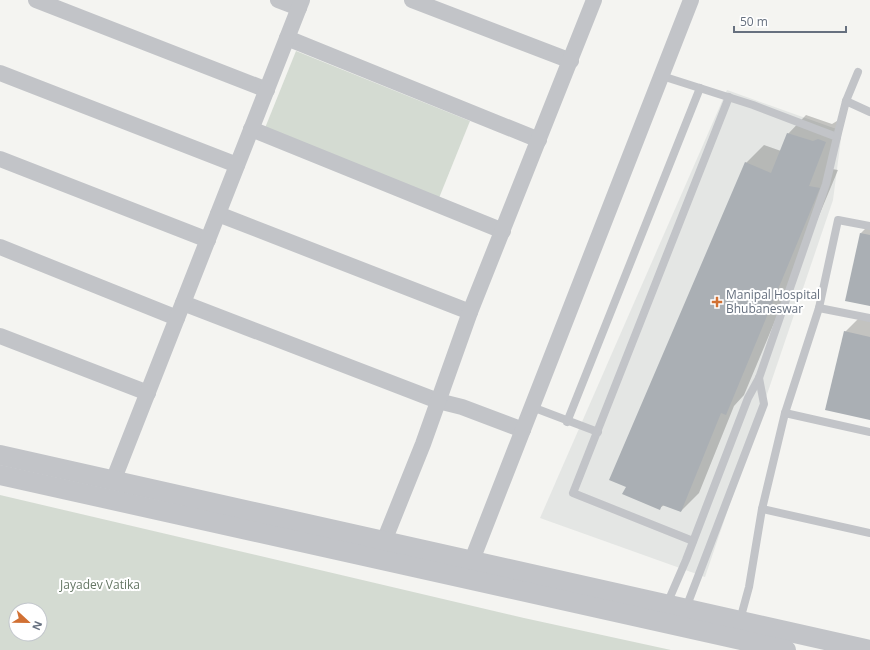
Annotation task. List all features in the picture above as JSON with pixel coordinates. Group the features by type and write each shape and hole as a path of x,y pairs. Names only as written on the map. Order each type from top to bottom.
{"street":[{"path":"114,481 301,4 278,0"},
{"path":"412,0 571,61"},
{"path":"384,540 438,401 470,312 594,0"},
{"path":"472,560 691,0"},
{"path":"46,2 267,90"},
{"path":"287,38 539,140"},
{"path":"0,73 237,165"},
{"path":"251,130 503,231"},
{"path":"0,159 208,240"},
{"path":"218,214 470,312"},
{"path":"0,247 177,318"},
{"path":"183,303 438,401 462,407 523,430"},
{"path":"0,336 148,393"},
{"path":"0,456 472,560 786,650"},
{"path":"0,474 645,609 676,606 870,650"}],"lane":[{"path":"676,606 693,541 748,398 759,378 826,184 846,101 858,72"},
{"path":"662,76 729,97 837,137"},
{"path":"567,422 700,88"},
{"path":"693,541 573,493 729,97"},
{"path":"846,101 870,112"},
{"path":"740,620 749,587 762,509 785,414 819,308 838,220 870,226"},
{"path":"819,308 870,318"},
{"path":"676,606 764,404 759,378"},
{"path":"532,407 567,422 598,432"},
{"path":"785,414 870,432"},
{"path":"762,509 870,533"}],"shaded area":[{"name":"Manipal Hospital Bhubaneswar","path":"727,90 842,131 833,200 705,577 540,518"}],"green space":[{"path":"296,51 470,121 439,198 265,128"},
{"name":"Jayadev Vatika","path":"0,495 524,618 671,650 0,650"}],"building":[{"path":"787,133 813,141 818,139 826,142 809,186 820,188 726,415 721,413 681,512 662,505 660,510 622,494 626,487 609,480 745,162 771,173"},
{"path":"860,233 870,235 870,306 845,301"},
{"path":"844,331 870,337 870,420 825,410"}],"place":[{"name":"Manipal Hospital Bhubaneswar","path":"717,302"}]}
